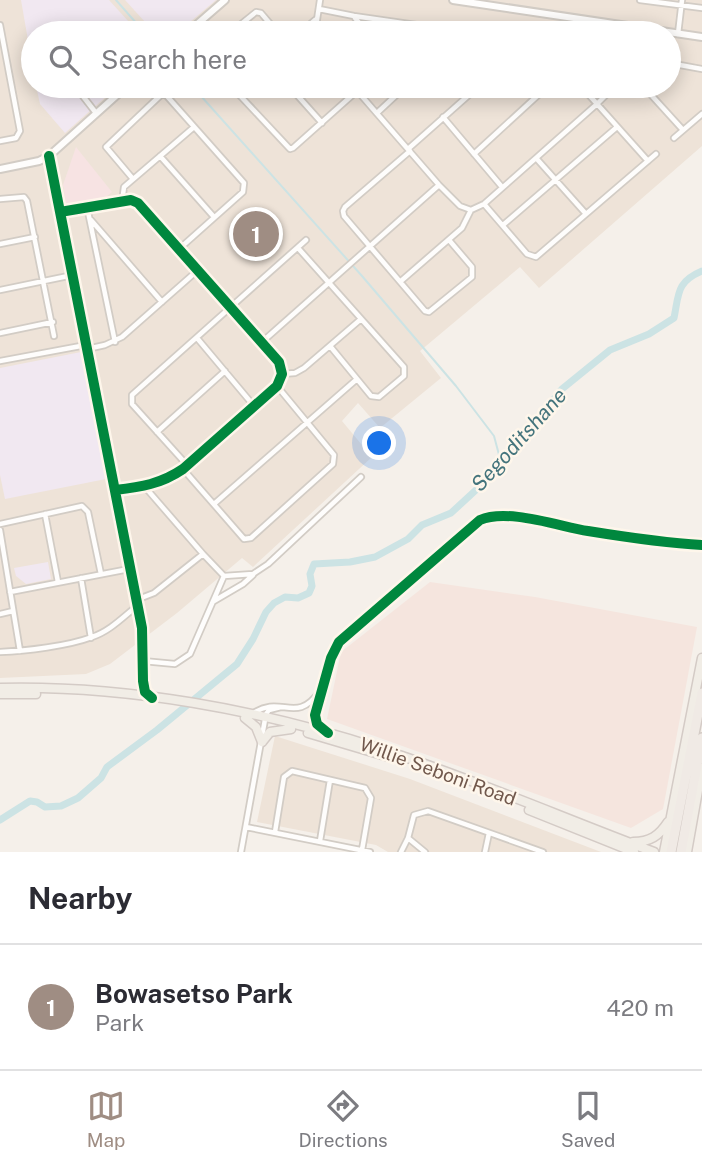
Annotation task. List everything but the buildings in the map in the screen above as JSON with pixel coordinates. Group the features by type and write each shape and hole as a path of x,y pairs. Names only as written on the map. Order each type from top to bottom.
{"highway":[{"path":"683,845 702,693"},
{"path":"671,852 683,845 702,738"}],"main road":[{"path":"664,852 702,658"},
{"path":"0,688 122,694 166,702"},
{"path":"0,694 166,702"},
{"name":"Willie Seboni Road","path":"166,702 328,733 383,749 654,852"},
{"path":"249,716 262,742 270,732 291,729"},
{"name":"Willie Seboni Road","path":"266,720 394,759 634,852"},
{"path":"694,852 683,845 702,768"},
{"path":"627,842 643,842 658,836 667,824 673,808"}],"street":[{"path":"201,21 225,0"},
{"path":"314,21 320,0"},
{"path":"453,0 576,21"},
{"path":"640,0 682,3 702,8"},
{"path":"680,21 682,3"},
{"path":"319,9 389,21"},
{"path":"245,21 256,12 261,13 268,21"},
{"path":"354,16 358,21"},
{"path":"0,25 2,52 20,131 16,138 0,141"},
{"path":"681,34 702,37"},
{"path":"681,65 702,69"},
{"path":"84,98 96,113"},
{"path":"0,169 39,161 49,156 113,98"},
{"path":"133,179 106,147 158,98"},
{"path":"169,98 244,183 243,192 179,248"},
{"path":"245,98 290,149 322,123 346,98"},
{"path":"300,98 322,123"},
{"path":"364,98 439,185 460,206 471,210"},
{"path":"377,113 393,98"},
{"path":"449,240 472,267 472,277 429,312 425,311 342,211 465,98"},
{"path":"474,154 535,98"},
{"path":"592,98 648,161"},
{"path":"401,281 462,228 471,210 484,204 603,98"},
{"path":"654,98 683,130"},
{"path":"674,138 702,114"},
{"path":"443,117 502,187"},
{"path":"122,202 124,187 194,127"},
{"path":"503,225 617,127"},
{"path":"484,204 527,254 536,257 656,154"},
{"path":"49,156 142,628 145,692 152,698"},
{"path":"160,156 214,217"},
{"path":"536,158 586,214"},
{"path":"262,342 439,185"},
{"path":"0,199 24,197 27,201 54,336"},
{"path":"60,212 131,200 138,203 279,362 282,374 277,386 167,480 145,487 115,491"},
{"path":"87,207 115,342"},
{"path":"90,219 162,302"},
{"path":"0,244 35,237"},
{"path":"277,386 334,455 333,464 251,538 244,538 132,404 132,395 306,240"},
{"path":"299,248 404,367 404,376 375,398 330,346"},
{"path":"0,361 115,342 198,270"},
{"path":"0,290 73,275"},
{"path":"282,374 295,373 361,318"},
{"path":"0,333 53,322"},
{"path":"197,338 254,406"},
{"path":"157,432 225,372"},
{"path":"214,504 357,379"},
{"path":"214,602 268,564 361,477"},
{"path":"145,487 224,576"},
{"path":"0,524 82,506 85,508 101,574"},
{"path":"45,514 58,582"},
{"path":"328,733 315,721 331,658 339,642 474,524 487,517 504,516 589,531 701,545"},
{"path":"0,530 3,569 10,592 20,651"},
{"path":"0,652 91,638 111,628 137,603 154,593 203,554"},
{"path":"10,592 129,569"},
{"path":"224,576 253,574"},
{"path":"142,661 170,664 185,659 195,647 224,576"},
{"path":"81,578 91,638"},
{"path":"0,614 13,611"},
{"path":"122,694 136,691 143,681"},
{"path":"249,716 268,706 303,708 313,701 323,688"},
{"path":"241,852 266,720 269,710 281,707"},
{"path":"275,832 284,777 292,771 365,788 370,792 362,850"},
{"path":"320,841 330,780"},
{"path":"401,852 414,815 428,811 539,851"},
{"path":"246,827 370,852"},
{"path":"485,852 489,833"},
{"path":"408,838 425,852"}],"shaded area":[{"path":"0,0 702,0 702,146 539,288 520,267 420,351 441,378 380,428 358,403 342,421 372,457 253,567 242,558 177,613 110,664 86,674 0,678"},
{"path":"21,0 109,0 128,21 25,21"},
{"path":"125,0 216,0 191,21 144,21"},
{"path":"39,98 104,98 65,133 40,104"},
{"path":"76,147 112,192 106,197 66,204 63,185"},
{"path":"81,352 106,479 5,499 0,475 0,368"},
{"path":"48,562 51,579 26,584 16,576 14,568"},
{"path":"430,582 535,597 697,627 663,809 631,828 327,719 341,652"},
{"path":"275,736 410,779 601,852 388,852 376,845 257,822"}],"waterway":[{"path":"116,0 134,21"},
{"path":"203,98 456,386 494,436 502,466"},
{"name":"Segoditshane","path":"0,820 30,801 45,807 61,806 78,798 101,778 107,767 237,664 266,612 274,603 285,597 298,598 309,593 312,586 310,574 314,564 350,562 375,557 408,539 422,525 451,513 502,466 562,389 610,350 649,334 674,318 683,284 702,271"}],"cycle path":[{"path":"49,156 142,628 145,692 152,698"},
{"path":"60,212 131,200 138,203 279,362 282,374 277,386 183,469 150,484 115,490"},
{"path":"328,733 317,724 315,715 331,658 339,642 480,520 491,517 518,517 588,531 702,545"}],"place":[{"name":"Bowasetso Park","path":"256,234"}]}
